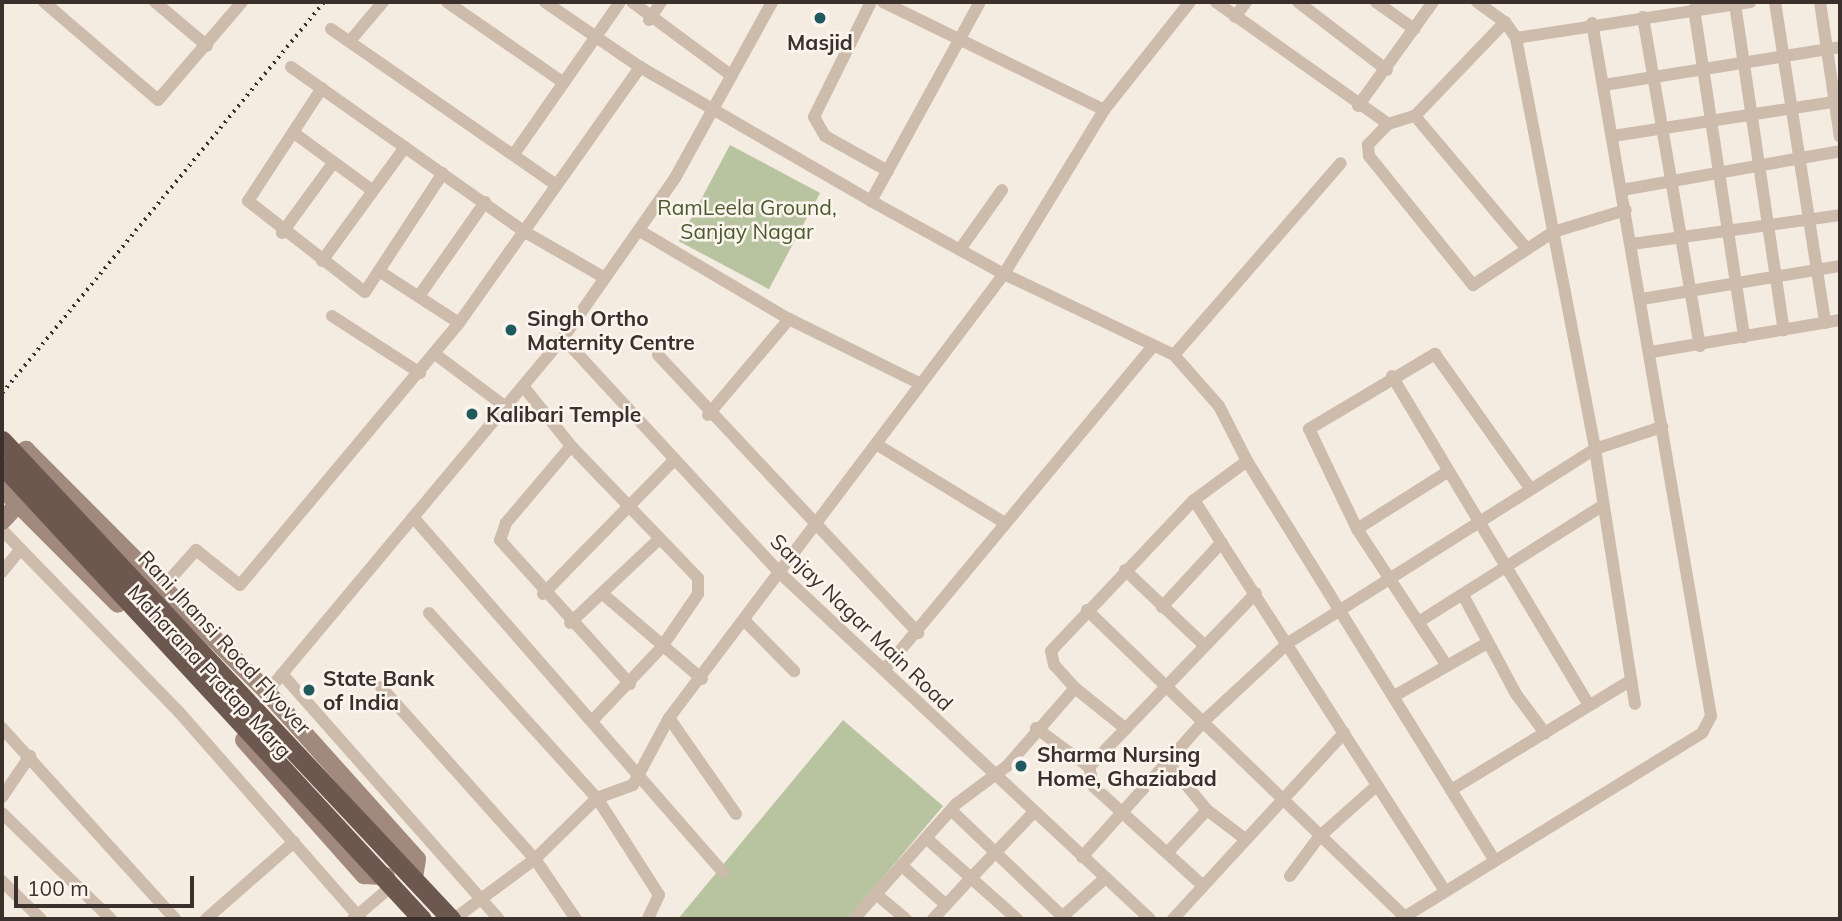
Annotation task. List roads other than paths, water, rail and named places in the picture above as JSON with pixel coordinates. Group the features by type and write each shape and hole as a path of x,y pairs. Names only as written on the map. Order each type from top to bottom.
{"highway":[{"name":"Rani Jhansi Road Flyover","path":"2,440 366,839 390,881 422,919"},
{"name":"Rani Jhansi Road Flyover","path":"2,465 366,839 414,877 453,919"}],"main road":[{"name":"Maharana Pratap Marg","path":"2,475 26,450 267,692 417,859 414,877"},
{"name":"Maharana Pratap Marg","path":"2,488 161,646 364,875 390,881"},
{"path":"2,521 18,504"}],"street":[{"path":"44,2 155,100 207,46 243,2"},
{"path":"156,2 207,46"},
{"path":"350,41 383,2"},
{"path":"447,2 564,83"},
{"path":"545,2 640,67 871,201 961,248 1004,274 1174,355 1208,389 1247,461 1396,695 1493,857"},
{"path":"514,154 597,39 620,2"},
{"path":"632,2 649,20 732,76"},
{"path":"649,20 661,2"},
{"path":"267,692 564,338 640,231 715,111 772,2"},
{"path":"871,2 814,117 825,136 888,171"},
{"path":"883,2 1104,110"},
{"path":"871,201 980,2"},
{"path":"453,919 535,859 597,798 633,785 669,718 746,622 919,383 1004,274 1104,110 1190,2"},
{"path":"1216,2 1358,106 1388,124"},
{"path":"1235,17 1246,2"},
{"path":"1376,2 1414,29"},
{"path":"1358,106 1387,70 1433,2"},
{"path":"1477,2 1505,22 1516,38 1595,450 1599,508 1635,704"},
{"path":"1516,38 1592,23 1750,2"},
{"path":"1775,2 1825,323"},
{"path":"1819,2 1834,48 1840,137"},
{"path":"1307,4 1387,70"},
{"path":"1735,4 1741,59 1784,330"},
{"path":"1694,9 1716,175 1744,337"},
{"path":"1643,17 1656,74 1700,345"},
{"path":"1505,22 1415,116 1388,124 1367,152 1464,281 1476,284 1553,232 1626,210"},
{"path":"1087,610 1166,680 1206,719 1279,800 1403,918 1493,857 1709,725 1651,352 1592,23"},
{"path":"331,29 556,185"},
{"path":"1604,85 1741,59 1834,48"},
{"path":"291,66 525,232 605,278"},
{"path":"163,587 196,550 240,586 421,373 525,232 640,67"},
{"path":"322,88 248,195 251,208 365,292 443,173"},
{"path":"1613,136 1837,101"},
{"path":"1415,116 1527,249"},
{"path":"294,132 372,190"},
{"path":"322,261 405,147"},
{"path":"1622,190 1840,151"},
{"path":"282,233 333,163"},
{"path":"1174,355 1341,163"},
{"path":"961,248 1002,190"},
{"path":"419,296 485,202"},
{"path":"1632,244 1840,215"},
{"path":"640,231 789,319 919,383"},
{"path":"1642,299 1840,266"},
{"path":"379,271 459,323"},
{"path":"332,316 421,373"},
{"path":"708,415 789,319"},
{"path":"1651,352 1840,320"},
{"name":"Sanjay Nagar Main Road","path":"564,338 781,574 1105,878 1142,917"},
{"path":"884,670 918,633 1153,346"},
{"path":"435,354 507,408"},
{"path":"658,355 708,415 918,633"},
{"path":"1447,666 1390,575 1357,529 1307,433 1392,376 1430,355 1439,358 1475,418 1530,488"},
{"path":"1392,376 1588,704"},
{"path":"523,386 571,446 700,586 661,648 630,684 593,720"},
{"path":"1082,857 1170,765 1206,719 1288,643 1390,575 1595,450 1662,427"},
{"path":"876,444 1006,523"},
{"path":"571,446 501,531 504,549 570,623 630,684"},
{"path":"543,594 674,460"},
{"path":"1126,729 1075,688 1051,652 1087,610 1194,500 1247,461"},
{"path":"1357,529 1447,472"},
{"path":"1194,500 1288,643 1344,733 1374,788 1444,890"},
{"path":"1420,621 1464,597 1599,508"},
{"path":"413,517 723,872"},
{"path":"2,530 294,842 357,918 390,881"},
{"path":"570,623 604,595 659,539"},
{"path":"1162,607 1222,542"},
{"path":"2,572 20,550"},
{"path":"1125,570 1203,644"},
{"path":"1088,767 1126,729 1166,680 1256,593"},
{"path":"604,595 661,648 702,679"},
{"path":"1464,597 1487,643 1545,733"},
{"path":"429,613 597,798 659,895 648,919"},
{"path":"746,622 793,671"},
{"path":"1396,695 1487,643"},
{"path":"282,674 499,919"},
{"path":"1451,790 1631,680"},
{"path":"381,687 535,859 576,919"},
{"path":"853,919 951,810 995,776 1075,688"},
{"path":"669,718 736,814"},
{"path":"2,728 175,919"},
{"path":"1036,728 1088,767 1094,787 1125,812 1203,886"},
{"path":"1173,919 1279,800 1344,733"},
{"path":"2,797 30,756"},
{"path":"1170,765 1207,810 1245,839"},
{"path":"1290,876 1319,837 1374,788"},
{"path":"951,810 1066,917 1105,878"},
{"path":"1167,852 1207,810"},
{"path":"933,919 1034,812"},
{"path":"2,813 111,919"},
{"path":"926,838 1017,919"},
{"path":"206,919 294,842"},
{"path":"901,865 946,905"},
{"path":"2,881 38,919"},
{"path":"876,894 906,919"}],"railway":[{"path":"2,393 324,2"}],"place":[{"name":"Masjid","path":"820,18"},
{"name":"Singh Ortho Maternity Centre","path":"511,330"},
{"name":"Kalibari Temple","path":"472,414"},
{"name":"State Bank of India","path":"309,690"},
{"name":"Sharma Nursing Home, Ghaziabad","path":"1021,766"}],"park label":[{"name":"RamLeela Ground, Sanjay Nagar","path":"747,219"}]}
